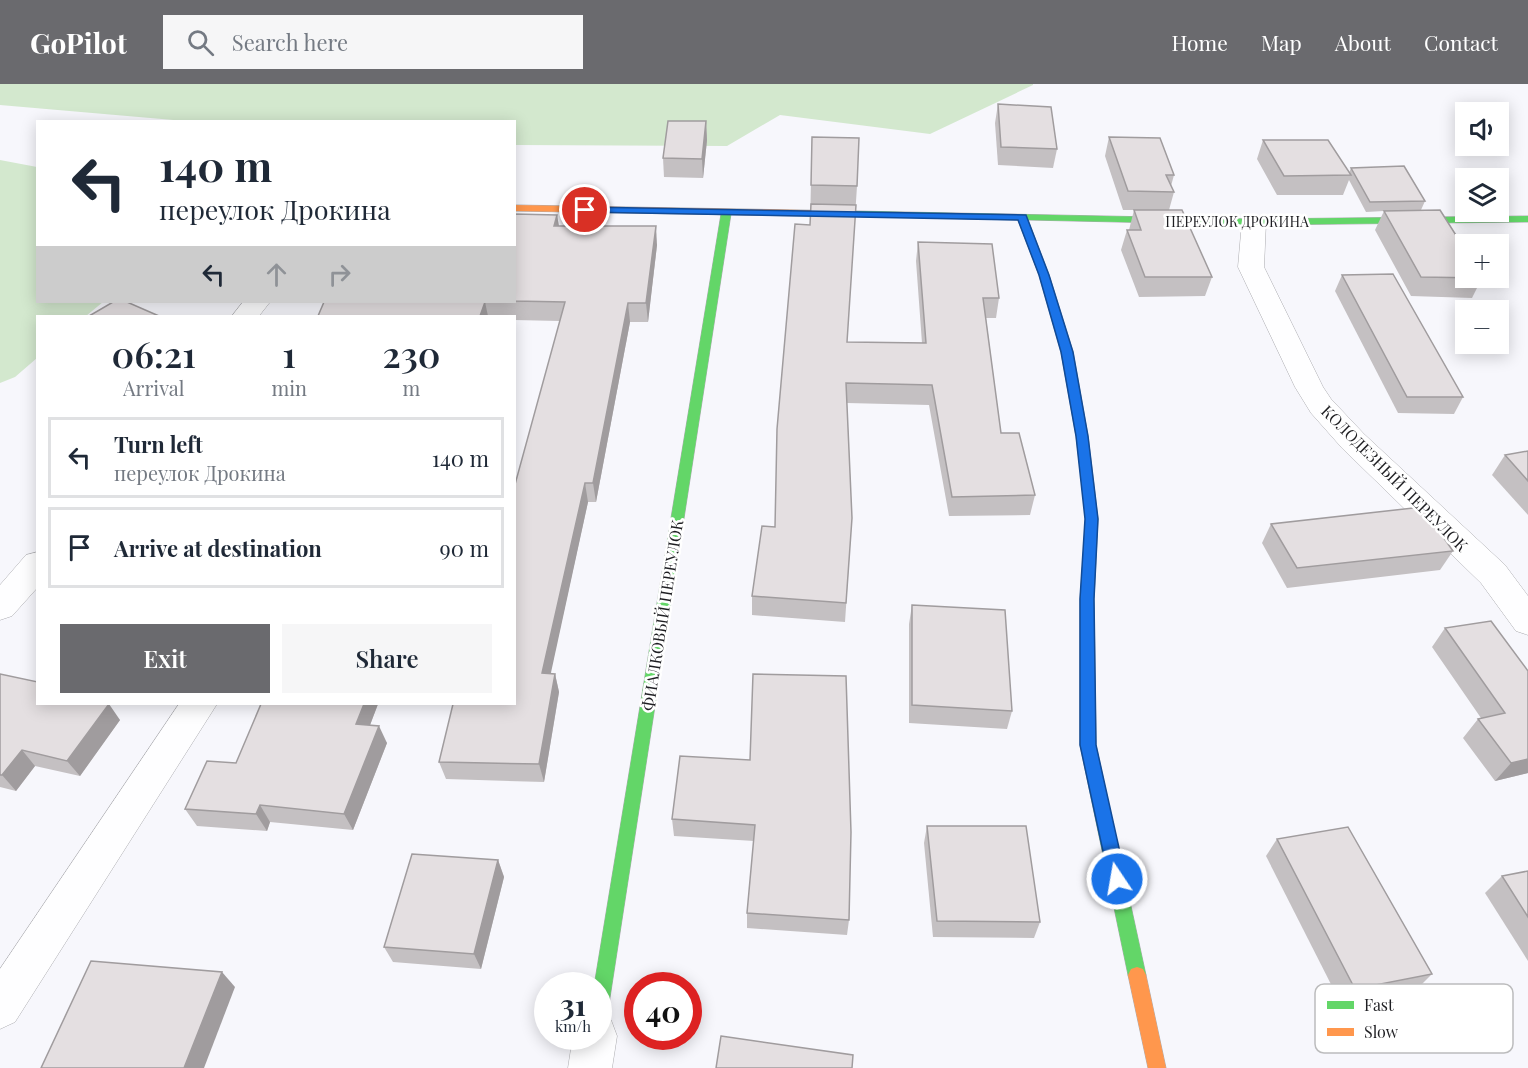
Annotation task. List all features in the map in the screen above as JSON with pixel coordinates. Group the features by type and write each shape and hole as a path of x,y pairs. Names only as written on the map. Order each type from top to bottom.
{"street":[{"name":"ПЕРЕУЛОК ДРОКИНА","path":"516,208 726,214 1254,222 1528,219"},
{"name":"ФИАЛКОВЫЙ ПЕРЕУЛОК","path":"605,972 726,214"},
{"path":"1022,217 1044,275 1067,352 1082,436 1092,519 1087,599 1088,745 1157,1068"},
{"name":"КОЛОДЕЗНЫЙ ПЕРЕУЛОК","path":"1254,222 1251,267 1321,406 1353,441 1493,573 1528,622"},
{"path":"246,315 256,303"},
{"path":"0,607 36,566"},
{"path":"0,1007 198,705"},
{"path":"590,1068 593,1050"}],"green space":[{"path":"0,84 1033,84 930,134 780,115 727,146 516,145 516,120 173,120 0,105"},
{"path":"0,160 36,167 36,303 102,303 87,315 36,315 36,359 15,377 0,383"}],"building":[{"path":"998,104 1051,107 1057,149 1001,147"},
{"path":"668,121 706,121 702,159 663,158"},
{"path":"812,137 859,138 857,186 811,185"},
{"path":"1109,137 1160,138 1174,175 1166,175 1174,192 1128,191"},
{"path":"1263,140 1328,140 1351,175 1284,176"},
{"path":"1404,166 1425,201 1370,202 1351,168"},
{"path":"811,204 856,205 847,342 926,343 918,242 992,244 999,298 983,298 1001,433 1019,433 1035,495 952,497 932,385 846,383 852,518 846,603 752,596 762,526 775,527 777,429 795,224 810,225"},
{"path":"1134,210 1182,210 1212,277 1145,277 1127,230 1141,230"},
{"path":"1440,210 1455,234 1455,278 1421,277 1384,211"},
{"path":"516,214 557,215 554,226 656,226 646,303 628,303 593,483 585,483 542,673 555,674 539,764 439,762 453,705 516,705 516,481 565,302 516,301"},
{"path":"1393,274 1463,397 1407,397 1342,275"},
{"path":"111,303 129,303 157,315 91,315"},
{"path":"324,303 485,303 480,315 318,315"},
{"path":"1528,451 1528,481 1505,455"},
{"path":"1422,507 1453,551 1297,568 1271,524"},
{"path":"912,605 1005,610 1012,711 912,705"},
{"path":"1491,621 1528,671 1528,759 1511,763 1478,719 1505,713 1445,628"},
{"path":"0,674 36,682 36,705 108,705 67,761 22,750 0,775"},
{"path":"753,674 846,676 851,832 849,920 747,913 755,825 672,819 680,756 750,760"},
{"path":"261,705 364,705 356,724 379,726 344,814 260,805 256,814 185,809 207,761 236,763"},
{"path":"927,826 1026,826 1040,922 937,921"},
{"path":"1348,827 1432,974 1381,984 1352,984 1277,839"},
{"path":"412,854 498,860 474,954 384,947"},
{"path":"1528,871 1528,917 1502,876"},
{"path":"91,961 222,972 184,1068 41,1068"},
{"path":"721,1036 853,1055 852,1068 716,1068"}],"traffic: fast":[{"path":"605,972 726,214"},
{"path":"855,214 1254,222 1528,219"},
{"path":"1022,217 1044,275 1067,352 1082,436 1092,519 1087,599 1088,745 1137,975"}],"traffic: slow":[{"path":"516,208 855,214"},
{"path":"1137,975 1157,1068"}],"route":[{"path":"585,210 1022,217 1044,275 1067,352 1082,436 1092,519 1087,599 1088,745 1117,879"}]}
